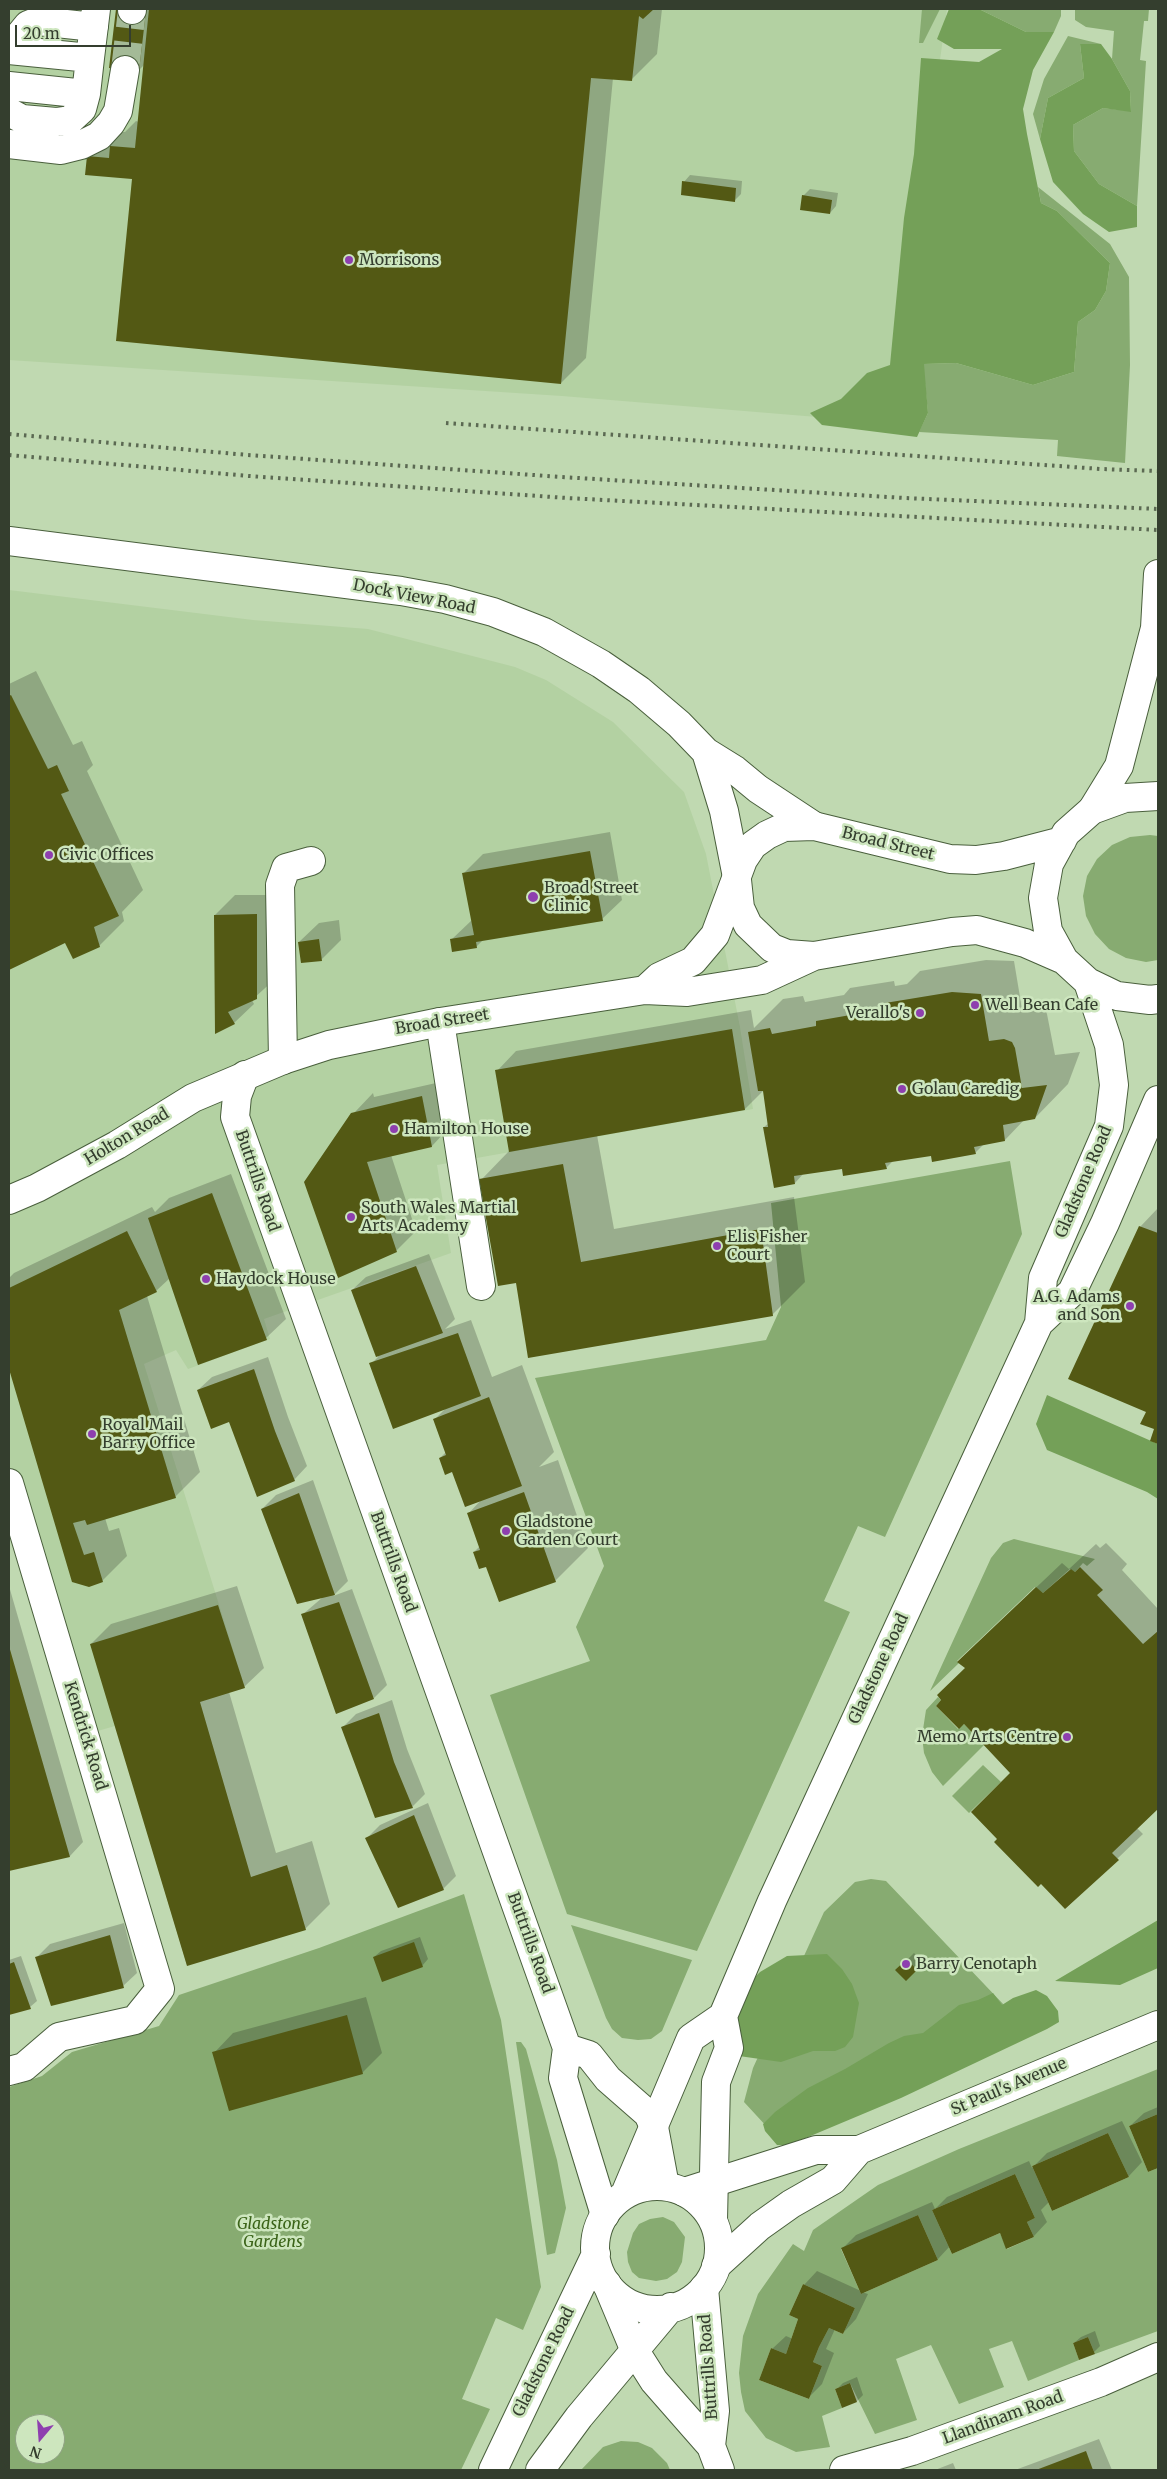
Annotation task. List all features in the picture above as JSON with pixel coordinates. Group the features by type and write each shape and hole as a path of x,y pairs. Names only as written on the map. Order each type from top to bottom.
{"street":[{"path":"9,49 28,25 38,22 95,18 86,94 82,109 70,120 56,122 22,119 9,112"},
{"path":"9,49 90,58"},
{"path":"9,144 61,150 81,146 98,136 111,123 118,111 125,70"},
{"path":"9,86 86,94"},
{"name":"Dock View Road","path":"9,541 401,591 445,599 493,612 544,632 601,664 639,690 680,724 706,752 735,770 758,789 814,826"},
{"path":"1158,574 1155,628 1158,662"},
{"path":"1155,628 1119,766 1092,810 1066,833 1049,864 1043,898 1048,931 1064,960 1088,982 1117,996 1150,1000 1158,999"},
{"path":"706,752 724,813 737,877"},
{"path":"1092,810 1124,798 1158,796"},
{"name":"Broad Street","path":"645,990 659,977 693,961 715,935 743,860 753,845 767,834 784,827 814,826 950,859 976,860 1004,856 1062,841"},
{"path":"283,1060 280,886 286,868 311,861"},
{"name":"Broad Street","path":"737,877 740,908 748,925 772,948 787,954 814,956 952,932 977,930 1025,943 1064,960"},
{"name":"Broad Street","path":"245,1075 283,1060 362,1036 645,990 687,992 762,980 814,956"},
{"name":"Gladstone Road","path":"723,2016 772,1901 1039,1323 1043,1278 1109,1126 1114,1085 1109,1045 1088,982"},
{"path":"440,1022 481,1286"},
{"name":"Holton Road","path":"9,1200 117,1145 193,1098 245,1075"},
{"name":"Buttrills Road","path":"245,1075 237,1096 235,1117 568,2048 563,2078 605,2215"},
{"name":"Gladstone Road","path":"1039,1323 1072,1292 1105,1223 1158,1100"},
{"name":"Kendrick Road","path":"9,1483 160,1989 134,2020 59,2037 24,2067 9,2071"},
{"path":"625,2194 691,2038 723,2016 729,2048 716,2082 713,2220"},
{"name":"St Paul's Avenue","path":"675,2189 714,2183 816,2150 859,2150 1158,2025"},
{"path":"568,2048 589,2055 608,2079 648,2114 675,2189"},
{"name":"St Paul's Avenue","path":"710,2277 760,2226 791,2204 833,2180 859,2150"},
{"path":"644,2187 675,2189 701,2203 713,2220 719,2239 719,2260 698,2294 681,2306 660,2310 640,2308 621,2299 607,2284 598,2265 595,2245 599,2225 605,2215 625,2194 644,2187"},
{"name":"Gladstone Road","path":"493,2470 596,2254"},
{"name":"Buttrills Road","path":"710,2277 716,2458"},
{"name":"Buttrills Road","path":"607,2284 635,2351 654,2380 716,2458"},
{"path":"540,2470 580,2417 671,2308"},
{"name":"Llandinam Road","path":"844,2470 912,2451 1101,2382 1158,2357"}],"shaded area":[{"path":"9,9 947,9 890,423 562,396 9,360"},
{"path":"949,9 979,9 1026,32 1054,32 1033,70 1023,109 1027,134 1041,203 1057,211 1110,263 1106,291 1095,310 1078,322 1074,372 1033,385 956,363 924,364 928,413 917,437 822,425 810,413 841,399 867,373 890,365 904,218 914,154 921,58 979,62 1002,49 954,49 937,39"},
{"path":"1080,44 1101,44 1130,91 1131,112 1103,108 1073,125 1074,151 1099,184 1137,206 1137,227 1109,232 1083,214 1053,182 1040,139 1048,98 1084,78"},
{"path":"9,590 253,620 368,629 515,667 546,680 613,722 684,792 706,854 740,1027 753,1109 437,1165 451,1253 264,1319 270,1339 188,1369 176,1350 144,1364 245,1688 84,1735 9,1483"},
{"path":"1047,1395 1158,1444 1158,1499 1147,1492 1047,1450 1036,1424"},
{"path":"1158,1920 1158,1968 1120,1985 1055,1981"},
{"path":"827,1954 842,1969 852,1984 859,2003 853,2037 845,2047 835,2051 813,2051 781,2062 739,2056 736,2046 740,1992 760,1972 787,1956"},
{"path":"1036,1990 1047,1996 1058,2011 1059,2022 1047,2029 901,2098 789,2145 777,2145 765,2131 763,2124 775,2112 808,2088 889,2043 904,2036 923,2033 959,2005 978,2000 993,1993 1002,2005 1013,1998"}],"green space":[{"path":"922,9 940,9 923,43 919,43"},
{"path":"979,9 1061,9 1061,16 1054,32 1026,32"},
{"path":"1075,9 1149,9 1148,21 1144,21 1140,60 1146,61 1137,206 1099,184 1074,151 1073,125 1103,108 1131,111 1130,91 1112,59 1114,31 1086,27 1075,20"},
{"path":"1068,36 1101,44 1080,44 1084,78 1048,98 1040,139 1033,114 1044,79"},
{"path":"1038,187 1110,244 1129,277 1130,365 1125,463 1057,456 1058,440 919,432 928,413 923,364 956,363 1033,385 1074,372 1078,322 1095,310 1106,291 1110,263 1057,211 1041,203"},
{"path":"1158,836 1158,960 1146,962 1126,958 1109,949 1095,934 1086,916 1083,896 1087,876 1097,859 1112,845 1130,837"},
{"path":"1010,1161 1022,1234 885,1537 858,1526 824,1601 850,1612 697,1951 567,1914 490,1695 590,1661 576,1627 604,1566 535,1378 766,1340 781,1307 771,1203"},
{"path":"1014,1539 1095,1559 1087,1566 1083,1563 1075,1572 1070,1569 1043,1593 1035,1587 957,1661 959,1663 930,1691 991,1558 1003,1543"},
{"path":"938,1697 941,1700 936,1706 958,1729 964,1724 984,1745 943,1786 932,1772 924,1753 922,1736 926,1710"},
{"path":"983,1765 1001,1782 969,1813 952,1796"},
{"path":"871,1879 886,1881 1004,2005 768,2128 744,2102 753,2068 824,1912 855,1882"},
{"name":"Gladstone Gardens","path":"464,1894 501,2020 541,2287 523,2330 496,2318 462,2399 490,2409 461,2470 9,2470 9,2087 42,2076 72,2052 159,2026 179,1995 319,1948"},
{"path":"571,1925 692,1960 662,2031 651,2039 638,2040 622,2038 612,2029 606,2018"},
{"path":"516,2042 521,2042 526,2049 557,2160 566,2208 555,2253 547,2255"},
{"path":"1158,2069 1158,2114 1129,2126 1148,2172 1158,2168 1158,2331 1095,2354 1088,2337 1073,2343 1079,2360 1028,2381 1012,2341 989,2349 1004,2387 959,2404 931,2345 896,2359 917,2420 875,2434 850,2383 835,2389 842,2408 822,2416 830,2447 796,2452 766,2438 745,2411 739,2373 743,2336 758,2294 793,2244 804,2251 813,2230 878,2185 959,2149","holes":["1108,2133 1129,2177 1052,2211 1032,2166","1015,2174 1035,2218 1027,2222 1034,2237 1007,2249 1000,2233 952,2254 932,2210","918,2215 938,2260 861,2294 841,2249","803,2284 855,2308 843,2334 829,2328 819,2347 813,2362 822,2366 809,2399 759,2380 771,2348 786,2354 798,2319 789,2315"]},
{"path":"663,2217 674,2222 685,2237 682,2262 677,2272 667,2279 656,2281 639,2278 632,2272 628,2262 627,2252 633,2233 639,2224 650,2219"},
{"path":"621,2441 638,2442 652,2448 667,2463 670,2470 581,2470 603,2447"}],"building":[{"path":"116,9 146,11 139,71 109,68"},
{"name":"Morrisons","path":"149,9 654,9 643,19 639,16 632,81 591,78 561,384 116,341 132,179 85,175 87,156 109,158 110,146 135,148"},
{"path":"682,181 736,188 735,202 681,195"},
{"path":"802,195 832,200 830,214 800,210"},
{"name":"Civic Offices","path":"11,695 48,769 57,765 69,791 61,794 119,916 94,927 100,947 73,959 65,943 9,970 9,696"},
{"name":"Broad Street Clinic","path":"590,851 603,921 476,942 477,948 452,952 450,939 474,935 462,873"},
{"path":"257,914 257,999 228,1012 235,1024 215,1034 214,915"},
{"path":"319,939 322,961 301,963 298,942"},
{"name":"Golau Caredig","path":"952,992 981,994 989,1041 1004,1039 1012,1042 1015,1048 1022,1088 1047,1085 1035,1119 1003,1125 1005,1141 974,1147 976,1154 932,1162 931,1156 885,1163 887,1169 843,1176 842,1169 794,1176 795,1184 774,1188 763,1127 768,1127 763,1091 758,1091 748,1032 770,1028 772,1034 816,1026 816,1021 862,1013 862,1018 886,1014 885,1003"},
{"path":"732,1029 745,1110 509,1152 495,1070"},
{"name":"South Wales Martial Arts Academy","path":"422,1096 432,1147 367,1162 397,1252 338,1278 304,1182 351,1113"},
{"name":"Elis Fisher Court","path":"563,1164 581,1262 761,1229 773,1316 528,1358 516,1283 498,1286 479,1179"},
{"name":"Haydock House","path":"212,1193 267,1340 198,1365 148,1218"},
{"name":"A.G. Adams and Son","path":"1139,1226 1158,1233 1158,1444 1150,1441 1154,1429 1140,1424 1146,1412 1068,1379"},
{"name":"Royal Mail Barry Office","path":"127,1231 157,1292 119,1310 176,1498 87,1525 85,1520 73,1523 84,1555 94,1552 103,1582 89,1587 72,1582 9,1369 9,1288"},
{"path":"416,1266 443,1333 376,1357 351,1290"},
{"path":"458,1333 481,1396 393,1429 369,1363"},
{"path":"254,1369 275,1431 295,1481 257,1497 229,1422 211,1429 197,1390"},
{"name":"Gladstone Garden Court","path":"489,1397 522,1486 465,1507 452,1472 445,1475 439,1458 446,1455 433,1419"},
{"name":"Gladstone Garden Court","path":"524,1492 556,1582 499,1602 486,1567 479,1569 473,1552 480,1550 467,1513"},
{"path":"299,1493 335,1595 297,1604 261,1509"},
{"name":"Memo Arts Centre","path":"1080,1567 1103,1590 1097,1595 1143,1644 1158,1631 1158,1809 1112,1853 1119,1860 1065,1909 1041,1884 1038,1887 994,1842 997,1839 971,1812 1010,1773 964,1724 959,1729 936,1706 941,1700 937,1695 965,1668 957,1662 1036,1587 1043,1593 1071,1569 1075,1572"},
{"path":"339,1602 374,1699 336,1714 301,1614"},
{"path":"218,1605 245,1688 200,1702 251,1877 287,1865 306,1930 187,1966 90,1644"},
{"path":"9,1646 70,1857 9,1871"},
{"path":"379,1713 394,1762 413,1808 375,1818 341,1727"},
{"path":"414,1815 444,1890 398,1908 365,1838"},
{"path":"110,1935 124,1988 51,2006 35,1957"},
{"path":"414,1942 423,1967 382,1982 373,1957"},
{"name":"Barry Cenotaph","path":"907,1959 917,1970 906,1981 895,1970"},
{"path":"14,1962 31,2009 9,2015 9,1964"},
{"path":"347,2015 363,2074 229,2111 212,2052"},
{"path":"1158,2114 1158,2168 1148,2172 1129,2126"},
{"path":"1108,2133 1129,2177 1052,2211 1032,2166"},
{"path":"1015,2174 1035,2218 1027,2222 1034,2237 1006,2249 1000,2233 952,2254 932,2210"},
{"path":"918,2215 938,2260 861,2294 841,2248"},
{"path":"803,2284 855,2308 843,2334 829,2328 819,2347 813,2362 822,2366 809,2399 759,2380 771,2348 786,2354 798,2319 789,2315"},
{"path":"1088,2337 1095,2354 1079,2360 1073,2343"},
{"path":"850,2383 857,2402 842,2408 835,2389"},
{"path":"1086,2451 1093,2470 1036,2470"}],"tunnel":[{"path":"125,70 132,10"}],"railway":[{"path":"446,423 1101,469 1158,471"},
{"path":"9,434 248,455 562,477 905,498 1158,509"},
{"path":"9,455 249,476 567,498 1158,530"}],"place":[{"name":"Morrisons","path":"349,260"},
{"name":"Civic Offices","path":"49,855"},
{"name":"Broad Street Clinic","path":"533,897"},
{"name":"Well Bean Cafe","path":"975,1005"},
{"name":"Verallo's","path":"920,1013"},
{"name":"Golau Caredig","path":"902,1089"},
{"name":"Hamilton House","path":"394,1129"},
{"name":"South Wales Martial Arts Academy","path":"351,1217"},
{"name":"Elis Fisher Court","path":"717,1246"},
{"name":"Haydock House","path":"206,1279"},
{"name":"A.G. Adams and Son","path":"1130,1306"},
{"name":"Royal Mail Barry Office","path":"92,1434"},
{"name":"Gladstone Garden Court","path":"506,1531"},
{"name":"Memo Arts Centre","path":"1067,1737"},
{"name":"Barry Cenotaph","path":"906,1964"}]}
